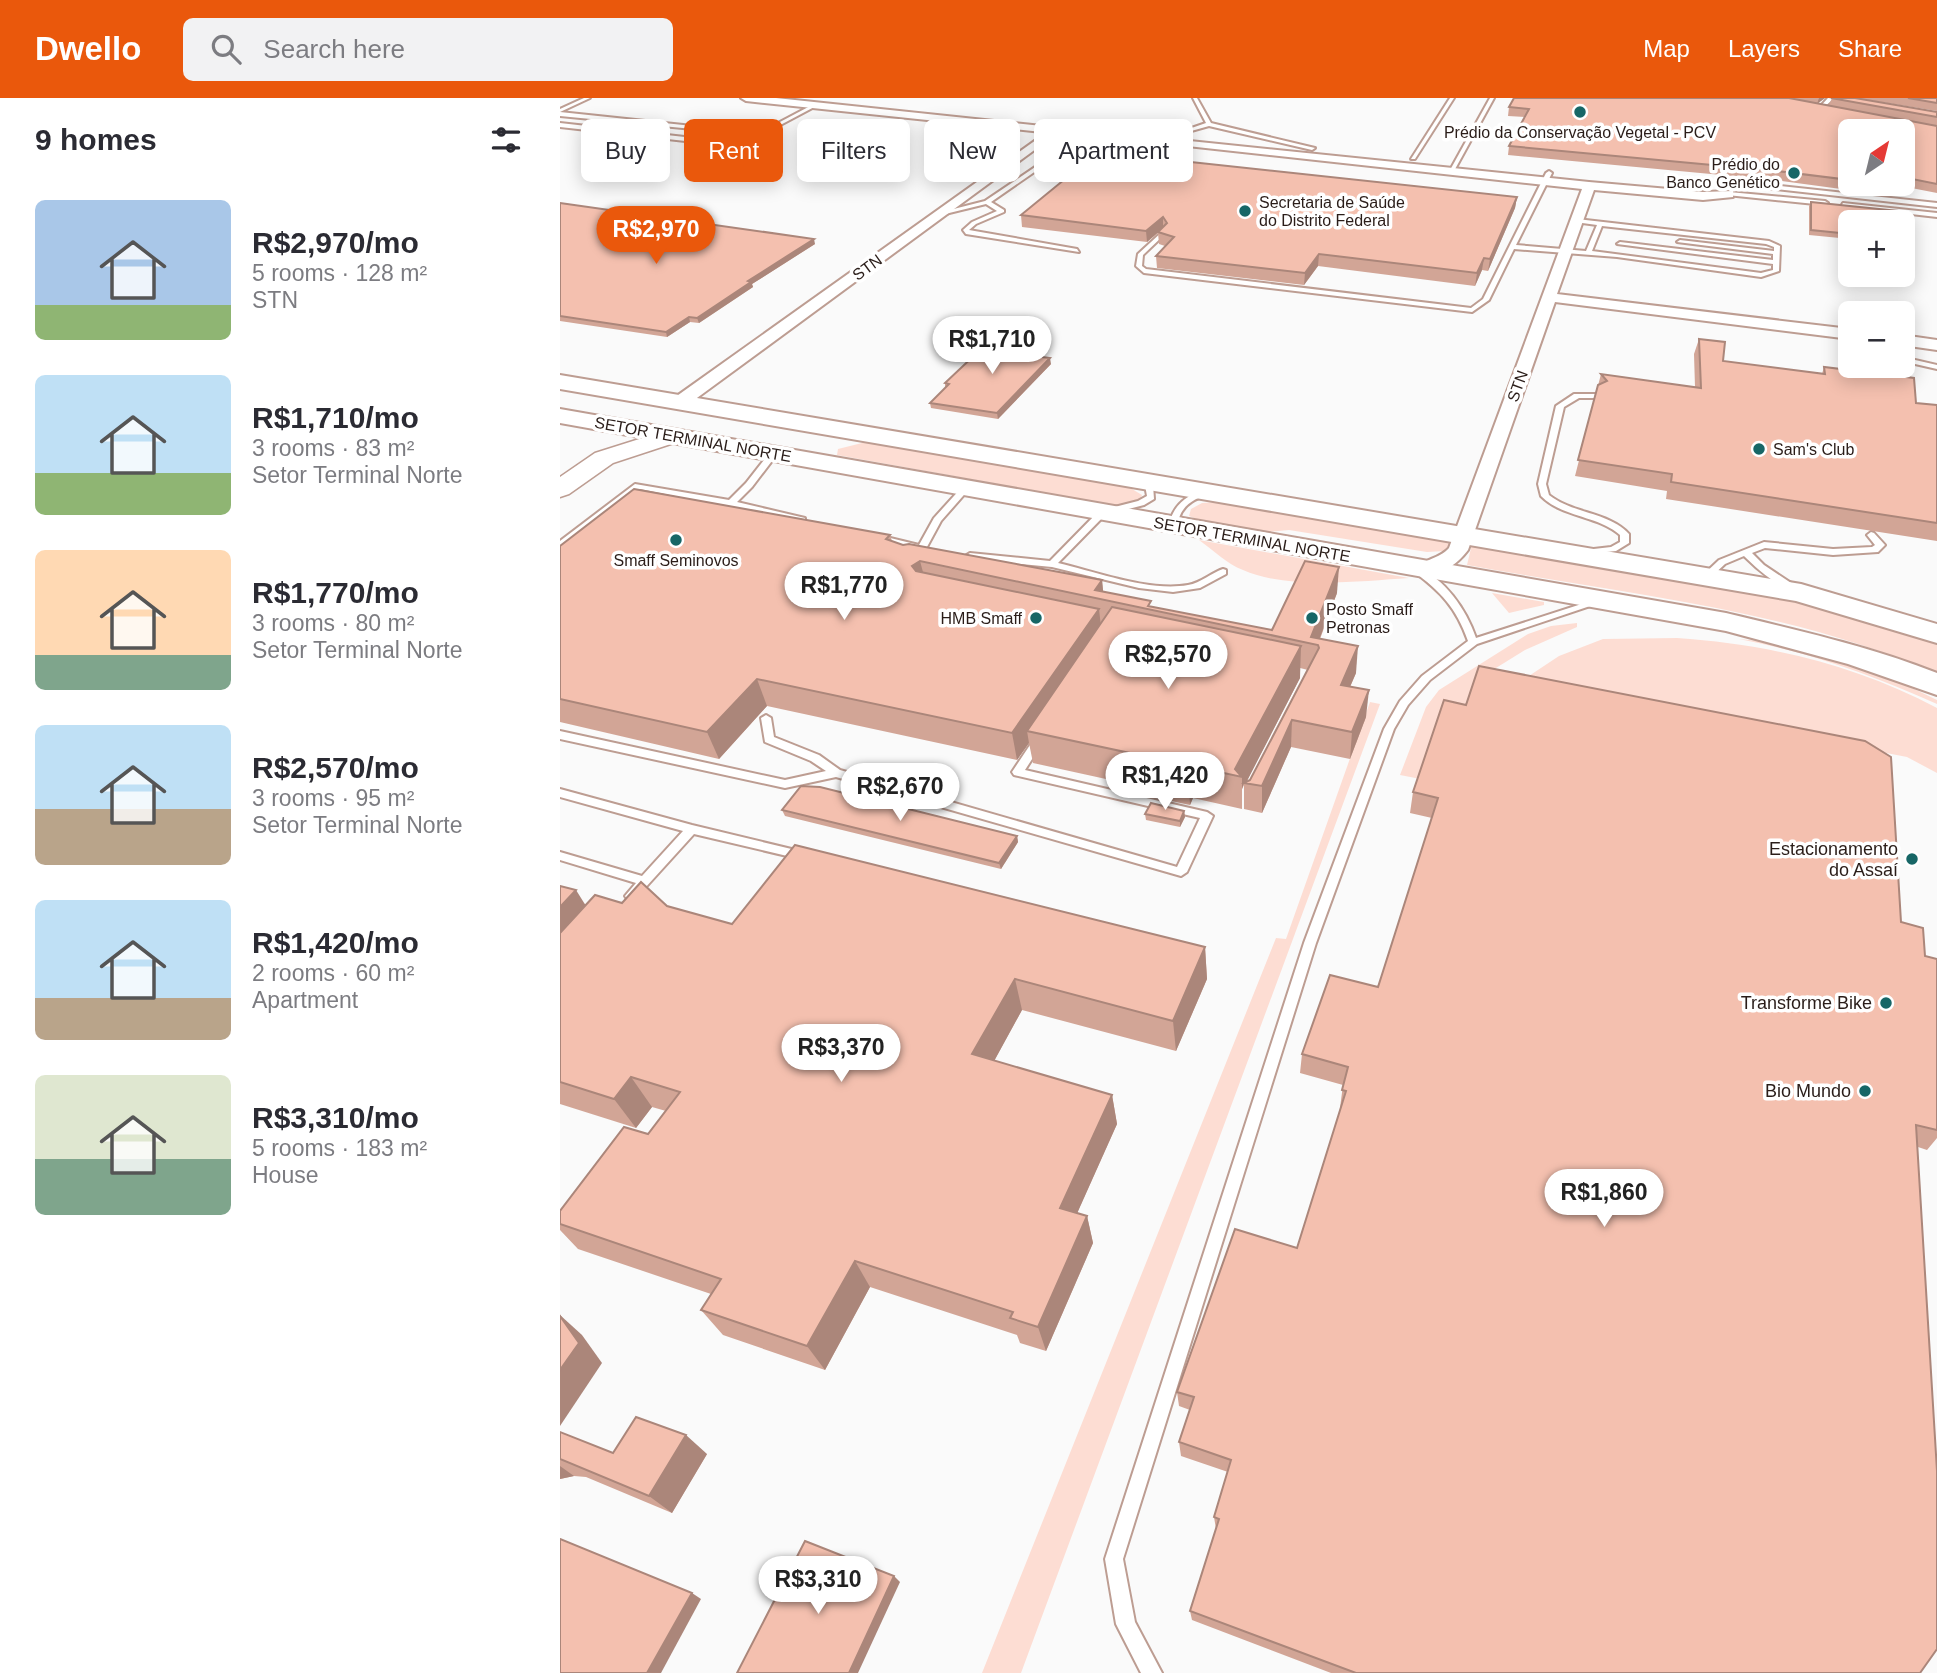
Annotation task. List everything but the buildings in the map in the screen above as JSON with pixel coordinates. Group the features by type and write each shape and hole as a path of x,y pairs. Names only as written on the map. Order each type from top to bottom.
{"main road":[{"name":"SETOR TERMINAL NORTE","path":"560,382 1801,593 1937,634"},
{"name":"SETOR TERMINAL NORTE","path":"560,416 1726,622 1844,651 1937,685"},
{"path":"604,457 608,446 606,424"},
{"path":"774,453 809,441 812,436 809,424"},
{"path":"832,463 826,452 829,446 846,438 869,434"},
{"path":"560,489 604,457 671,436"}],"street":[{"path":"746,98 815,102 1034,125"},
{"path":"1193,135 1413,158 1454,167"},
{"path":"1193,141 1547,177 1727,188"},
{"name":"STN","path":"680,402 1033,146"},
{"path":"1547,177 1589,186 1703,196 1727,188"},
{"name":"STN","path":"1418,567 1447,562 1454,557 1464,536 1589,186"},
{"path":"1550,297 1838,333"},
{"path":"1915,342 1937,345"}],"lane":[{"path":"560,112 588,98"},
{"path":"1195,98 1209,124"},
{"path":"1413,158 1452,98"},
{"path":"1454,167 1492,98"},
{"path":"1819,109 1831,98 1858,103"},
{"path":"783,120 815,102"},
{"path":"1810,107 1832,111"},
{"path":"560,112 684,126"},
{"path":"1193,129 1209,124 1312,148"},
{"path":"560,125 684,139"},
{"path":"941,213 987,202 1050,159 1046,153 1033,146"},
{"path":"1163,233 1140,255 1139,266 1144,271 1466,311 1476,309 1486,300 1547,177"},
{"path":"1727,188 1937,205"},
{"path":"1727,188 1937,215"},
{"path":"987,202 1002,211 974,223 966,230 968,233 1077,251"},
{"path":"1512,247 1617,255 1761,275 1776,271 1777,246 1767,242 1577,221"},
{"path":"1589,252 1600,223"},
{"path":"1617,255 1624,226"},
{"path":"1621,240 1777,253"},
{"path":"1621,240 1776,262"},
{"path":"1915,362 1937,367"},
{"path":"1580,554 1613,549 1624,543 1625,534 1611,524 1581,516 1550,501 1545,496 1543,478 1560,406 1577,396 1597,396"},
{"path":"731,503 774,453"},
{"path":"1052,564 1102,513 1133,506 1151,497 1149,485 1145,480"},
{"path":"560,545 638,486 731,503 807,521"},
{"path":"911,565 923,549 937,520 966,488"},
{"path":"1179,527 1175,518 1180,508 1189,500 1208,491"},
{"path":"1707,576 1722,562 1764,545 1833,552 1875,550 1880,545 1871,535"},
{"path":"872,536 936,551"},
{"path":"961,554 1052,564 1154,586 1188,588 1207,582 1223,572"},
{"path":"1747,554 1761,567 1801,593"},
{"path":"1418,567 1454,600 1466,620 1473,642"},
{"path":"1152,1673 1126,1624 1114,1559 1310,943 1389,729 1404,703 1426,678 1473,642 1553,614 1604,600"},
{"path":"766,718 769,739 815,758 836,773 1181,872 1207,816 1018,772 1047,729"},
{"path":"560,735 785,784 836,773"},
{"path":"560,793 812,858"},
{"path":"619,909 692,829"},
{"path":"560,856 644,881"}],"shaded area":[{"path":"866,442 1127,486 1142,495 1140,500 1125,507 837,455 838,449"},
{"path":"1217,502 1452,541 1445,551 1427,552 1289,530 1268,532 1189,516 1191,509 1202,503"},
{"path":"1199,540 1409,578 1325,583 1281,580 1237,567"},
{"path":"1472,544 1708,583 1824,609 1937,645 1937,674 1881,652 1766,619 1646,595 1467,565"},
{"path":"1492,593 1544,602 1544,605 1509,613"},
{"path":"1577,623 1577,627 1525,650 1475,681 1441,783 1400,775 1426,707 1439,690 1528,634 1551,626"},
{"path":"1677,638 1745,645 1811,659 1875,680 1937,708 1937,773 1907,757 1520,682 1559,656 1603,639"},
{"path":"1739,639 1790,646 1841,660 1914,689 1937,700 1937,704 1840,666"},
{"path":"1370,702 1380,704 1021,1673 982,1673 1276,938 1286,939"}],"place":[{"name":"Prédio da Conservação Vegetal - PCV","path":"1580,112"},
{"name":"Prédio do Banco Genético","path":"1794,173"},
{"name":"Secretaria de Saúde do Distrito Federal","path":"1245,211"},
{"name":"Sam's Club","path":"1759,449"},
{"name":"Smaff Seminovos","path":"676,540"},
{"name":"HMB Smaff","path":"1036,618"},
{"name":"Posto Smaff Petronas","path":"1312,618"},
{"name":"Estacionamento do Assaí","path":"1912,859"},
{"name":"Transforme Bike","path":"1886,1003"},
{"name":"Bio Mundo","path":"1865,1091"}]}
